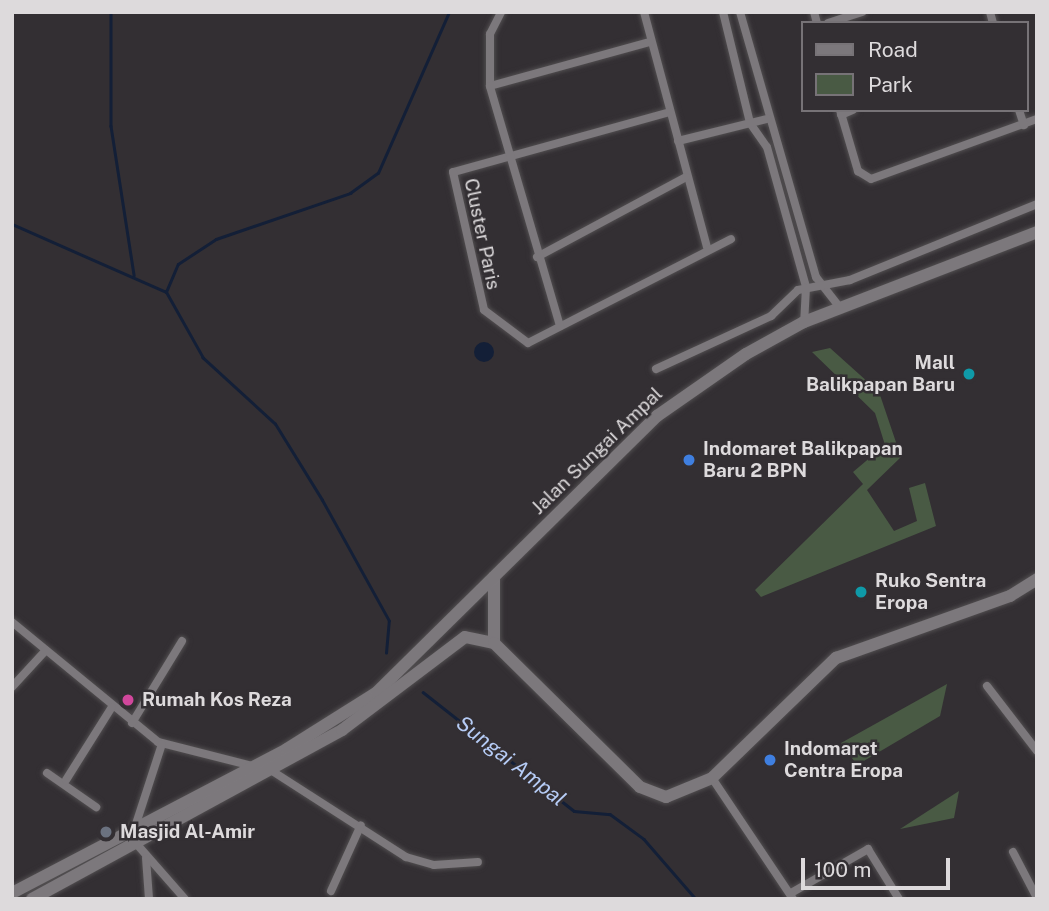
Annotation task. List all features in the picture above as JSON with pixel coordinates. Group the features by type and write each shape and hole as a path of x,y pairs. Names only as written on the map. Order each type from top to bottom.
{"main road":[{"name":"Jalan Sungai Ampal","path":"134,837 276,770 412,672 494,577 657,416 804,322 1037,232"},
{"path":"494,577 494,643"},
{"path":"412,672 459,639 479,637 494,643 640,787 666,797 712,778 836,658 1010,596 1037,579"},
{"name":"Jalan Sungai Ampal","path":"134,837 254,766 375,700"},
{"path":"12,893 134,837"},
{"path":"32,899 134,837"}],"street":[{"path":"501,12 489,34 490,86 537,257 560,326"},
{"path":"644,12 686,177 708,247"},
{"path":"723,12 750,123 767,147 806,287 804,322"},
{"path":"740,12 767,119 778,138 817,281 840,308"},
{"path":"834,21 862,12"},
{"path":"490,86 650,42"},
{"name":"Cluster Paris","path":"670,112 508,156 451,176 481,303 524,342 560,326 708,247 731,239"},
{"path":"1020,112 1024,125"},
{"path":"840,113 858,171 870,179 1037,119"},
{"path":"678,141 767,119"},
{"path":"537,257 686,177"},
{"path":"656,369 771,316 817,281 850,280 1037,204"},
{"path":"794,246 806,242"},
{"path":"12,622 112,707 162,744 276,770 419,862 478,862"},
{"path":"132,723 182,641"},
{"path":"12,687 46,650"},
{"path":"987,686 1037,751"},
{"path":"66,780 112,707"},
{"path":"162,744 134,837 146,858 185,899"},
{"path":"47,773 66,780 96,807"},
{"path":"712,778 792,896 868,849 899,899"},
{"path":"331,891 361,825"},
{"path":"1013,852 1037,898"},
{"path":"146,858 149,899"}],"green space":[{"path":"830,348 879,392 901,457 867,490 894,531 917,521 909,488 925,483 936,526 761,597 755,590 863,484 853,472 885,445 875,413 812,352"},
{"path":"947,684 940,716 857,765 841,743"},
{"path":"959,791 954,818 900,829"}],"water":[{"path":"484,342 491,345 494,352 491,359 484,362 477,359 474,352 477,345"}],"waterway":[{"path":"111,12 111,126 134,275"},
{"path":"386,653 389,621 322,500 275,424 203,358 166,292 178,264 216,239 350,193 378,173 449,12"},
{"path":"12,224 166,292"},
{"name":"Sungai Ampal","path":"423,692 574,811 610,814 644,839 696,899"}],"place":[{"name":"Mall Balikpapan Baru","path":"969,374"},
{"name":"Indomaret Balikpapan Baru 2 BPN","path":"689,460"},
{"name":"Ruko Sentra Eropa","path":"861,592"},
{"name":"Rumah Kos Reza","path":"128,700"},
{"name":"Indomaret Centra Eropa","path":"770,760"},
{"name":"Masjid Al-Amir","path":"106,832"}]}
